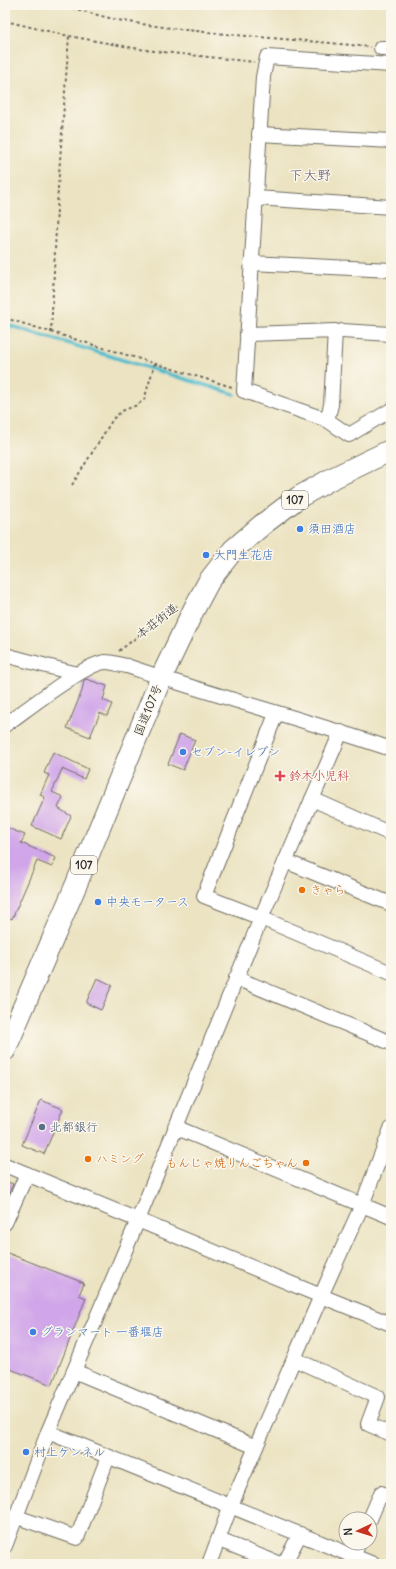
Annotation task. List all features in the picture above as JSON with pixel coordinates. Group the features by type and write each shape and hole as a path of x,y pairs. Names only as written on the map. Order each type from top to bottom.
{"highway":[{"name":"国道107号","path":"5,1050 76,885 161,678 209,581 233,550 262,524 299,497 331,479 391,450"}],"street":[{"path":"391,65 267,57 263,77 244,391 327,420 349,435 391,410"},
{"path":"260,134 391,141"},
{"path":"256,198 391,207"},
{"path":"251,263 391,270"},
{"path":"342,330 391,334"},
{"path":"247,334 335,331 331,405 327,420"},
{"path":"5,655 77,674"},
{"path":"5,725 77,674 91,666 105,662 127,666 161,678 276,714 341,732 391,749"},
{"path":"276,714 204,896 261,918 391,974"},
{"path":"5,1546 48,1432 138,1220 261,918 341,732"},
{"path":"312,800 391,834"},
{"path":"285,861 391,904"},
{"path":"236,978 391,1043"},
{"path":"175,1127 391,1217"},
{"path":"209,1564 231,1505 321,1296 388,1146 391,1129"},
{"path":"5,1165 391,1324"},
{"path":"5,1223 27,1174"},
{"path":"294,1359 378,1397 368,1424 391,1434"},
{"path":"74,1371 256,1447"},
{"path":"48,1432 300,1534 338,1544"},
{"path":"17,1517 77,1538 108,1457"},
{"path":"373,1511 381,1493 391,1497"},
{"path":"284,1564 300,1534"},
{"path":"219,1540 280,1564"},
{"path":"358,1551 373,1564"}],"path":[{"path":"61,5 121,21 210,33 386,48"},
{"path":"5,21 69,36 145,50 252,62 267,57"},
{"path":"51,333 58,188 69,36"},
{"path":"5,318 244,391"},
{"path":"72,485 113,419 122,411 137,405 144,400 155,363"},
{"name":"本荘街道","path":"105,662 179,604"}],"building":[{"path":"86,679 107,686 103,700 112,704 107,716 100,713 90,737 67,728 82,691 84,680"},
{"path":"180,734 195,740 183,770 168,764"},
{"path":"53,752 88,769 84,779 62,769 52,792 63,797 58,808 71,816 61,839 32,826 45,797 40,795 49,775 44,773"},
{"path":"5,827 25,835 21,843 56,858 52,867 37,861 12,919 5,916"},
{"path":"97,978 112,985 101,1010 86,1003"},
{"name":"北都銀行","path":"41,1100 63,1109 44,1154 22,1145"},
{"path":"5,1181 13,1184 5,1202"},
{"path":"5,1252 84,1283 79,1295 86,1298 52,1385 5,1367"}],"waterway":[{"path":"5,324 234,394"}],"place":[{"name":"須田酒店","path":"300,529"},
{"name":"大門生花店","path":"206,555"},
{"name":"セブン-イレブン","path":"183,752"},
{"name":"鈴木小児科","path":"280,776"},
{"name":"きゃら","path":"302,890"},
{"name":"中央モータース","path":"98,902"},
{"name":"北都銀行","path":"42,1127"},
{"name":"ハミング","path":"88,1159"},
{"name":"もんじゃ焼りんごちゃん","path":"306,1163"},
{"name":"グランマート 一番堰店","path":"33,1332"},
{"name":"村上ケンネル","path":"26,1452"}],"district":[{"name":"下大野","path":"310,175"}]}
